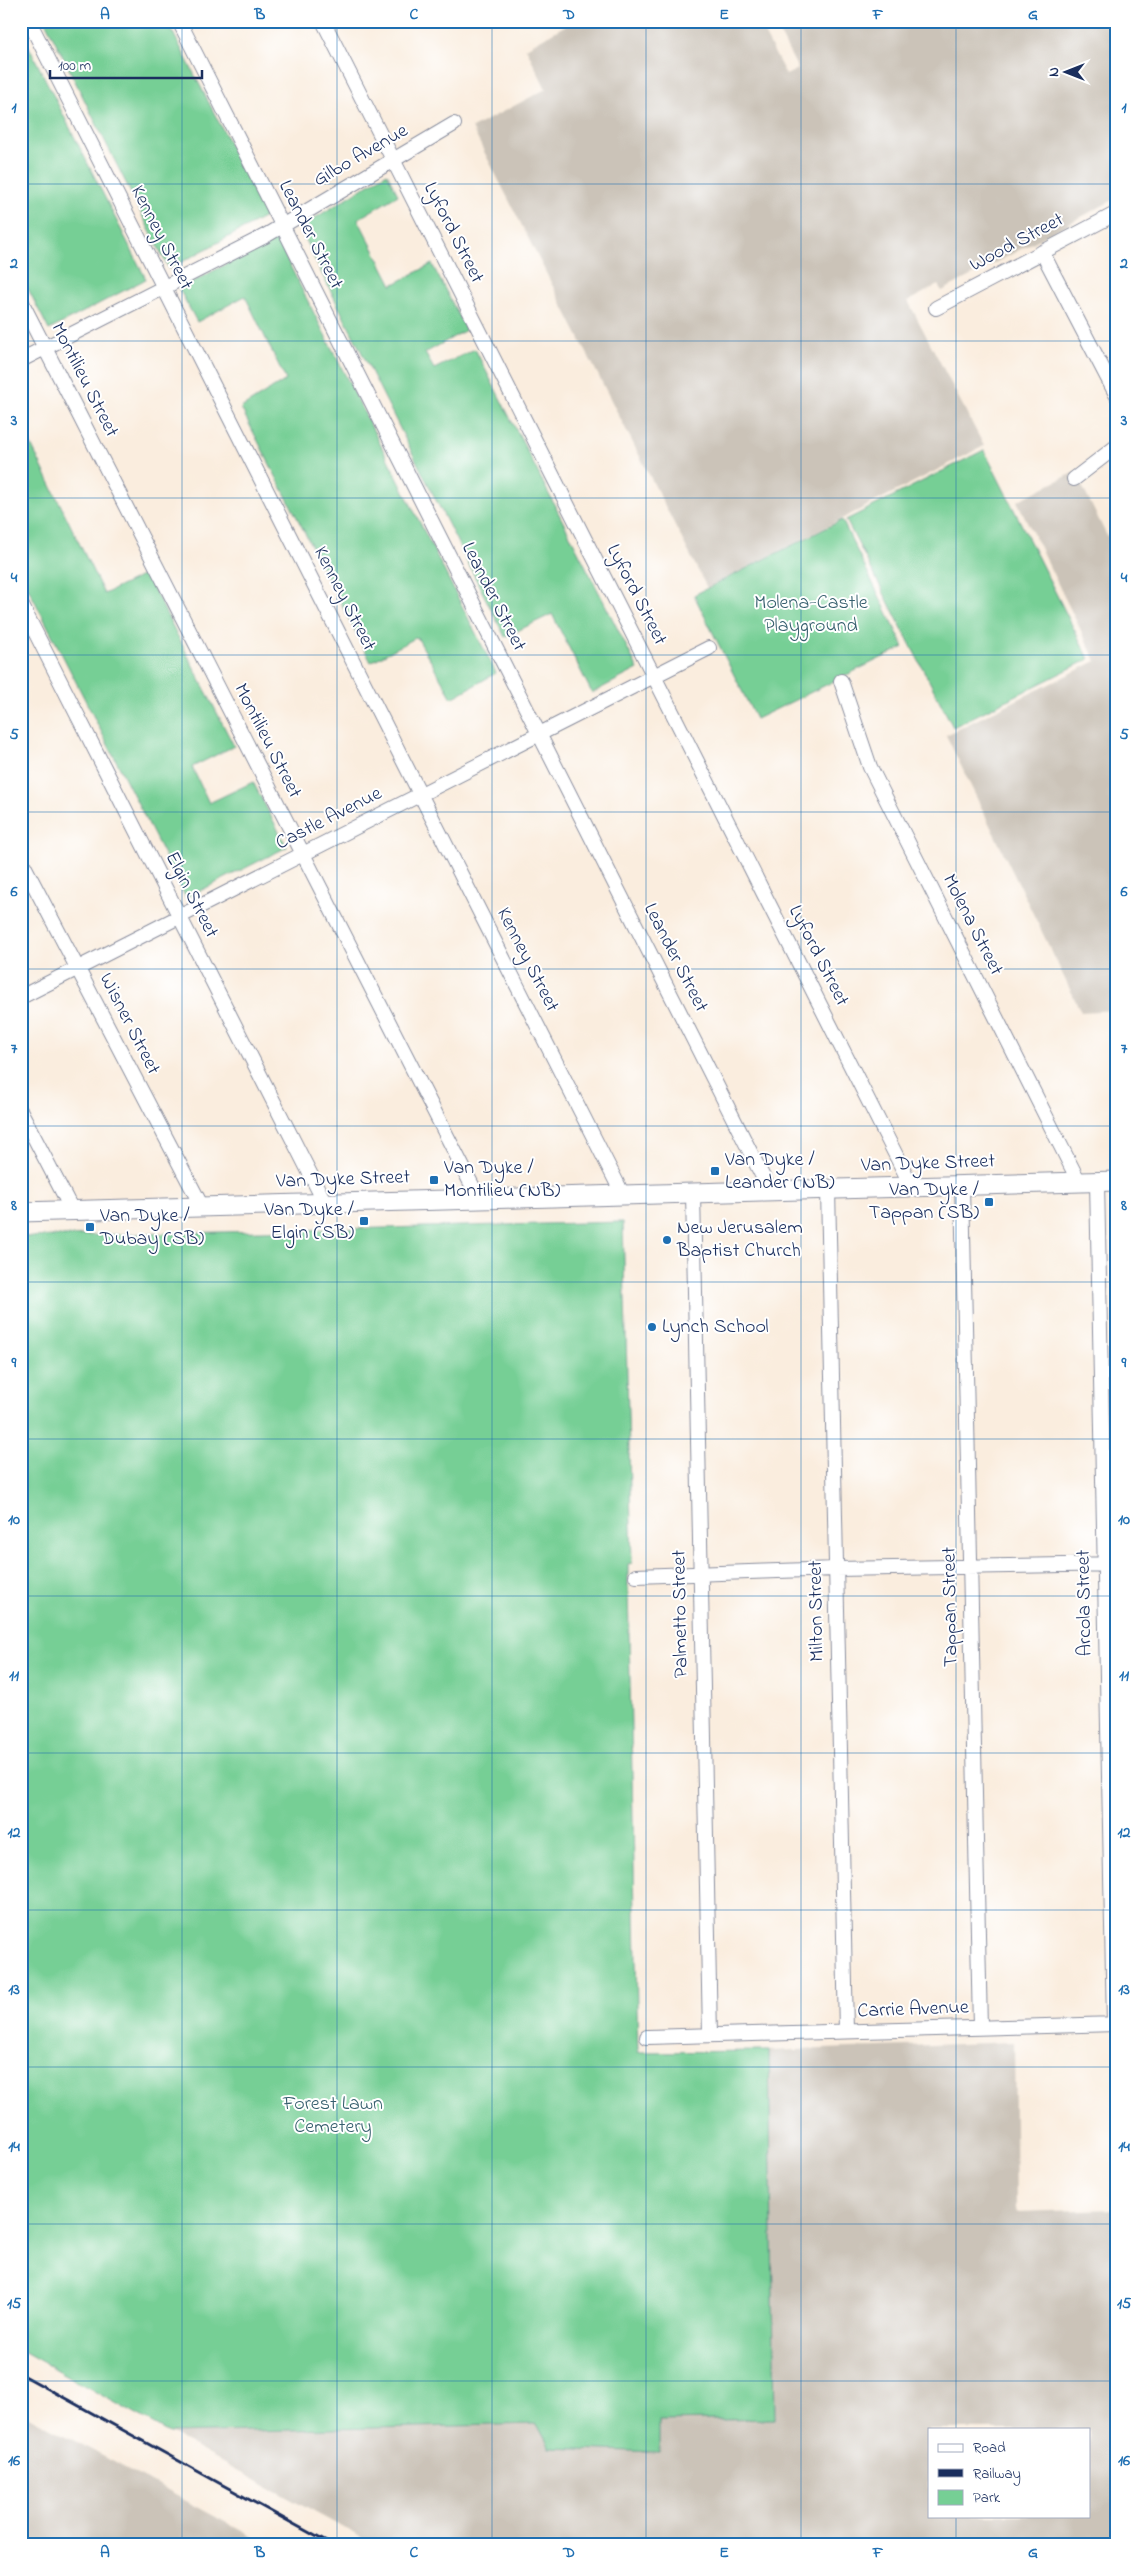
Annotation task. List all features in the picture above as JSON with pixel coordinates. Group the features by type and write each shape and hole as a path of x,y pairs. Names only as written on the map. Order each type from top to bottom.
{"main road":[{"name":"Van Dyke Street","path":"21,1212 1117,1181"}],"street":[{"name":"Kenney Street","path":"30,21 623,1195"},
{"name":"Leander Street","path":"179,21 770,1190"},
{"name":"Lyford Street","path":"323,21 912,1187"},
{"name":"Gilbo Avenue","path":"21,360 282,226 454,124"},
{"name":"Wood Street","path":"936,308 1117,213"},
{"path":"1042,252 1117,396"},
{"name":"Montilieu Street","path":"21,301 479,1199"},
{"path":"1074,478 1117,446"},
{"name":"Elgin Street","path":"21,604 325,1203"},
{"name":"Castle Avenue","path":"21,997 709,648"},
{"name":"Molena Street","path":"840,681 870,768 1088,1182"},
{"name":"Wisner Street","path":"21,860 202,1207"},
{"path":"21,1112 72,1210"},
{"name":"Arcola Street","path":"1088,1182 1111,1564 1115,2024"},
{"name":"Tappan Street","path":"962,1185 980,2028"},
{"name":"Milton Street","path":"828,1189 846,2031"},
{"name":"Palmetto Street","path":"693,1193 710,2035"},
{"path":"636,1576 836,1569 1111,1564"},
{"name":"Carrie Avenue","path":"647,2037 1115,2024"}],"shaded area":[{"path":"573,21 751,21 764,33 786,75 798,69 773,21 1109,21 1117,37 1117,198 942,291 938,285 908,301 984,446 707,588 472,128 546,89 526,48"},
{"path":"1075,472 1107,536 1117,536 1117,1010 1081,1012 946,735 1096,661 1017,501"},
{"path":"1014,2042 1016,2212 1117,2209 1117,2544 373,2544 169,2433 537,2424 659,2451 658,2421 775,2419 769,2051"},
{"path":"21,2412 266,2544 21,2544"}],"green space":[{"path":"45,21 167,21 267,216 169,269"},
{"path":"21,31 146,279 49,330 21,275"},
{"path":"387,173 398,195 358,219 392,285 432,264 466,330 425,353 434,369 475,349 638,669 592,693 552,614 505,637 299,228"},
{"path":"276,238 496,673 452,698 417,637 371,662 241,408 286,380 245,296 197,322 179,289"},
{"path":"21,424 104,594 146,574 234,746 192,767 209,803 253,782 287,847 186,898 21,574"},
{"path":"984,450 1089,659 953,727 846,520"},
{"name":"Molena-Castle Playground","path":"842,520 904,647 756,719 694,595"},
{"name":"Forest Lawn Cemetery","path":"623,1222 632,1563 628,1564 628,1587 638,2052 769,2051 775,2419 659,2421 659,2452 550,2448 537,2424 169,2433 21,2350 21,1237"}],"railway":[{"path":"21,2374 330,2544"}],"place":[{"name":"Van Dyke / Leander (NB)","path":"715,1171"},
{"name":"Van Dyke / Montilieu (NB)","path":"434,1180"},
{"name":"Van Dyke / Tappan (SB)","path":"989,1202"},
{"name":"Van Dyke / Elgin (SB)","path":"364,1221"},
{"name":"Van Dyke / Dubay (SB)","path":"90,1227"},
{"name":"New Jerusalem Baptist Church","path":"667,1240"},
{"name":"Lynch School","path":"652,1327"}]}
